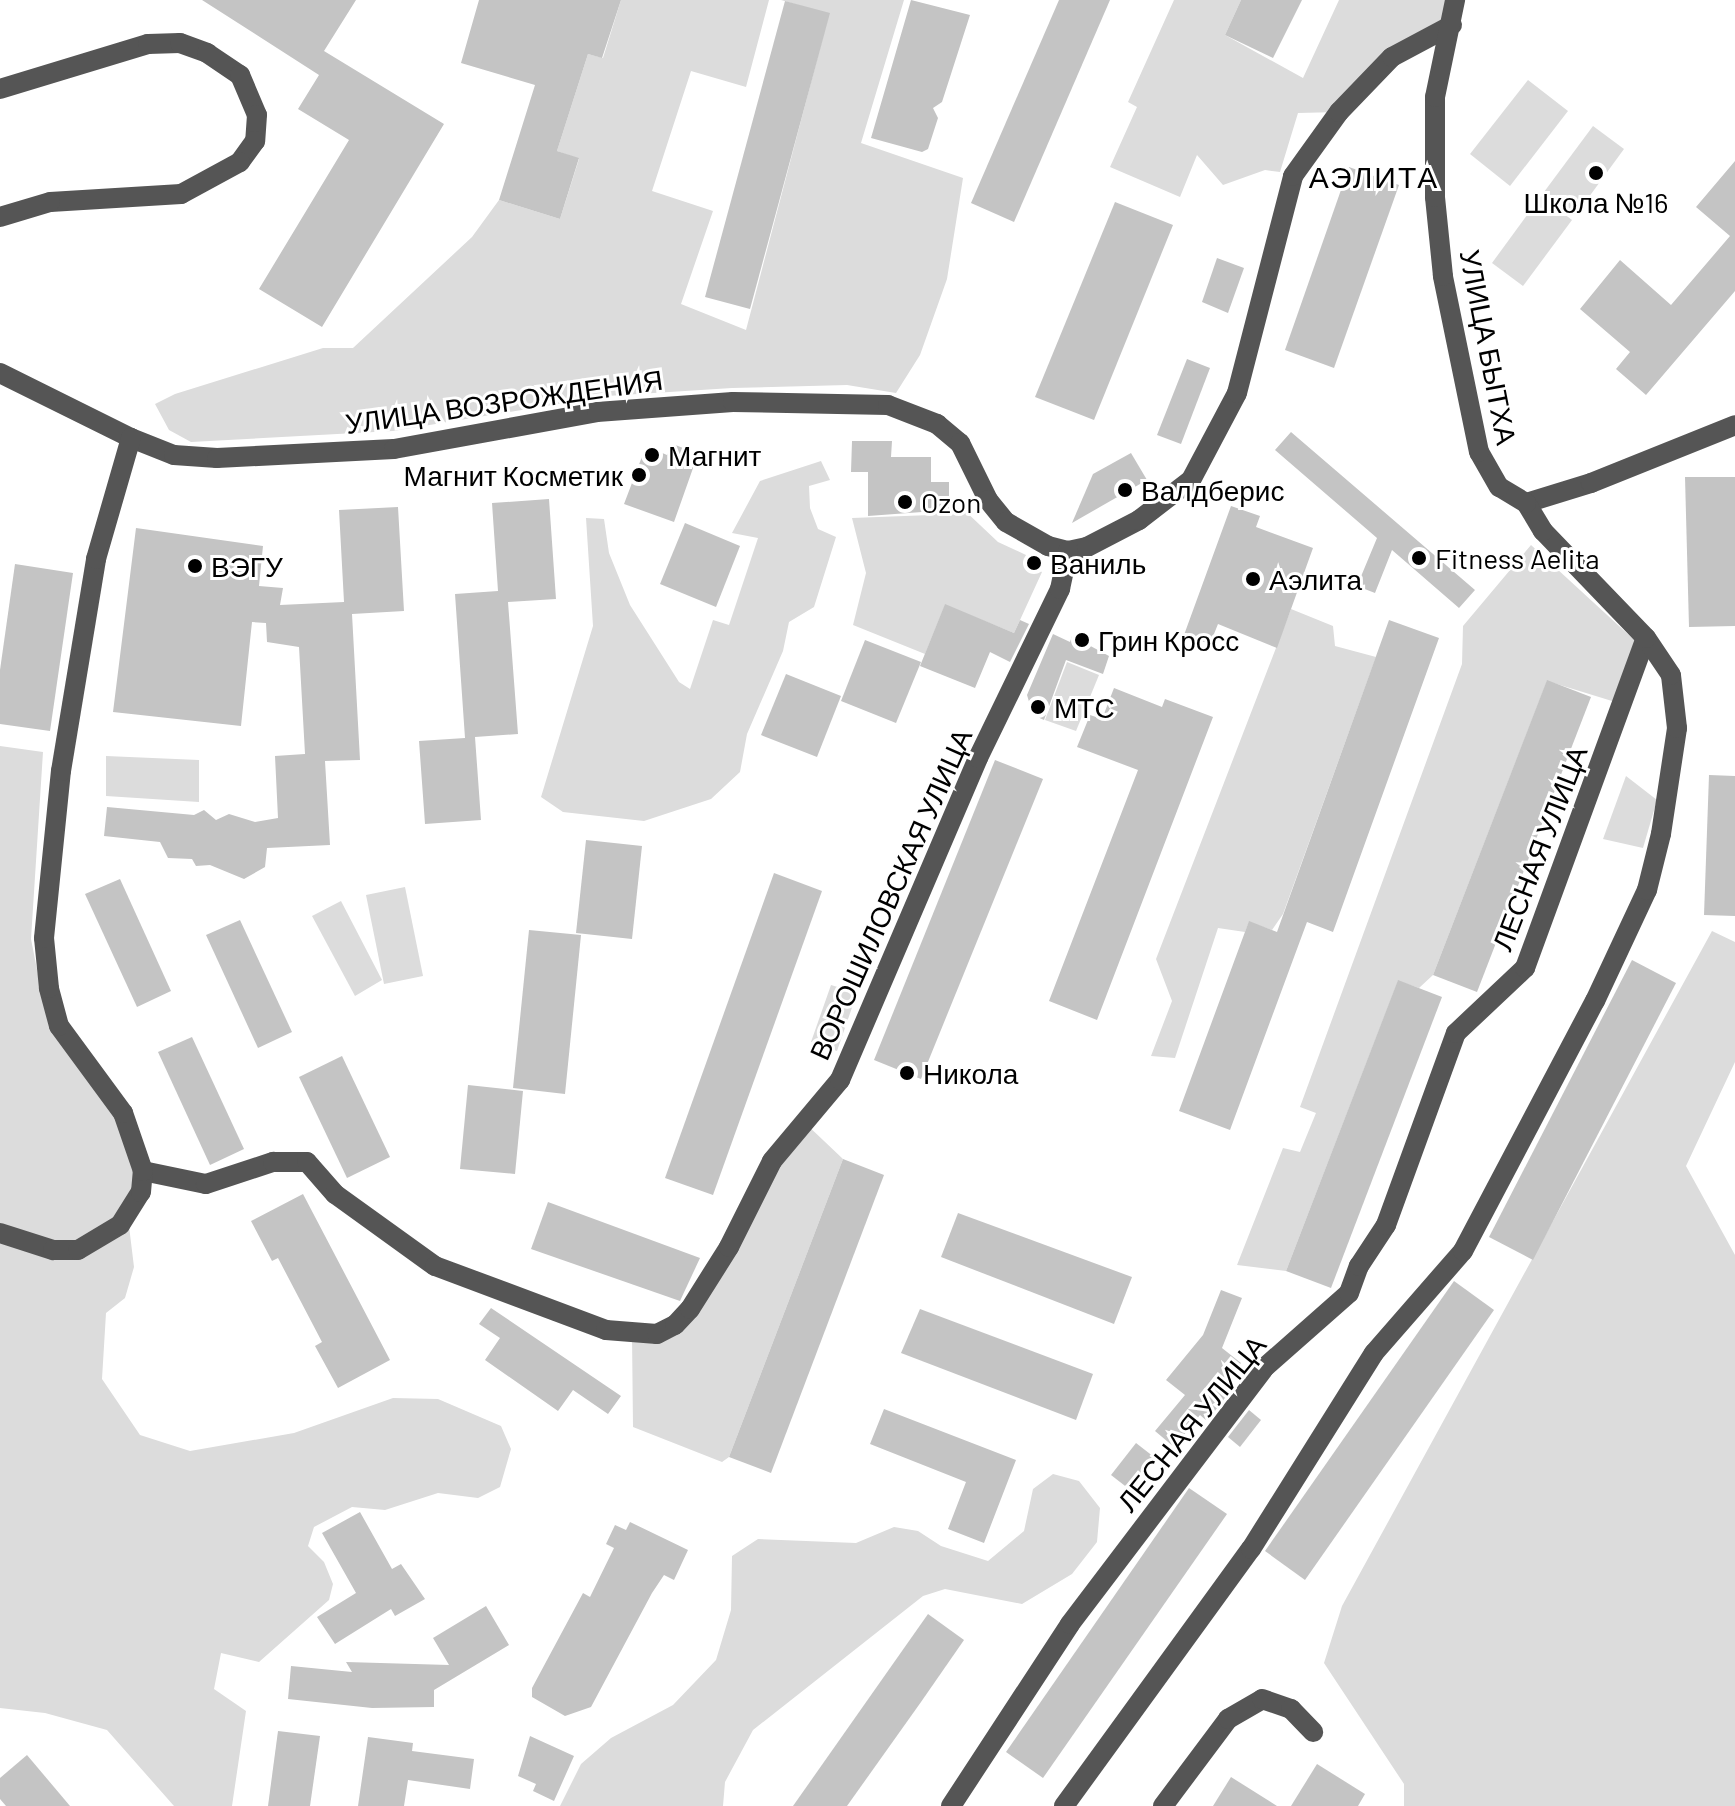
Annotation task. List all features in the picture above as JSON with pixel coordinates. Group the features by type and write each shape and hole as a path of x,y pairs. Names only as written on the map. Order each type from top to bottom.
{"street":[{"name":"УЛИЦА БЫТХА","path":"1064,1806 1251,1549 1374,1353 1463,1251 1595,1001 1647,890 1677,728 1671,675 1646,638 1543,531 1526,503 1499,487 1479,452 1443,276 1435,197 1435,97 1455,0"},
{"path":"1068,551 1139,520 1191,480 1237,393 1293,176 1339,112 1392,57 1452,25"},
{"path":"0,89 148,44 180,43 207,53 240,75 257,115 255,141 240,162 181,194 50,202 23,206 0,217"},
{"name":"УЛИЦА ВОЗРОЖДЕНИЯ","path":"0,373 131,438 174,455 217,458 394,449 612,410 733,402 888,405 937,424 960,443 988,500 1006,522 1068,551"},
{"path":"1526,503 1591,483 1735,425"},
{"path":"0,1233 53,1250 78,1250 101,1241 132,1210 143,1171 123,1113 59,1026 44,938 61,771 96,559 131,438"},
{"name":"ВОРОШИЛОВСКАЯ УЛИЦА","path":"143,1171 206,1184 273,1162 307,1162 335,1194 435,1266 606,1330 657,1334 690,1309 772,1161 840,1080 978,758 1060,589 1068,551"},
{"name":"ЛЕСНАЯ УЛИЦА","path":"951,1806 1070,1624 1264,1368 1349,1293 1359,1266 1386,1225 1456,1033 1525,968 1646,638"},
{"path":"1163,1806 1228,1719 1262,1699 1291,1709 1313,1732"}],"shaded area":[{"path":"621,0 769,0 746,87 691,71 652,191 713,211 681,304 746,330 829,14 781,0 904,0 861,143 963,178 947,279 920,355 896,393 847,385 732,388 607,396 393,431 191,442 169,430 155,404 175,394 323,348 353,348 472,237 499,200 560,219 579,159 557,151 588,54 603,58"},
{"path":"1174,0 1241,0 1225,35 1303,78 1339,0 1455,0 1452,25 1424,38 1339,112 1298,113 1280,172 1265,170 1223,185 1197,155 1180,197 1110,167 1137,107 1128,102"},
{"path":"1528,80 1568,111 1510,186 1470,154"},
{"path":"1593,126 1624,149 1575,216 1544,192"},
{"path":"1541,196 1572,220 1523,286 1492,263"},
{"path":"821,461 830,480 809,486 810,508 818,529 836,537 814,607 789,622 783,651 747,734 740,772 711,799 644,821 563,812 541,797 593,626 586,518 604,519 609,553 630,605 679,682 690,689 713,620 729,625 758,538 732,533 760,481"},
{"path":"962,508 998,542 1026,555 1023,564 1042,572 1014,633 945,605 925,654 853,625 866,573 852,518 931,515 935,510"},
{"path":"1531,545 1643,648 1625,705 1547,681 1433,975 1419,988 1398,981 1286,1271 1237,1265 1283,1148 1300,1152 1316,1113 1300,1107 1462,664 1463,626"},
{"path":"1291,609 1333,626 1335,646 1376,657 1283,914 1272,930 1249,922 1245,932 1218,928 1175,1058 1151,1056 1172,1001 1156,959"},
{"path":"1067,662 1099,675 1076,731 1045,720"},
{"path":"0,746 43,752 31,939 42,995 99,1084 149,1183 129,1226 134,1267 125,1298 106,1313 102,1379 140,1435 190,1451 294,1433 393,1398 438,1399 501,1426 511,1449 500,1487 478,1498 438,1493 385,1510 352,1507 314,1527 308,1546 324,1562 333,1584 329,1600 259,1662 221,1653 214,1689 246,1711 232,1806 174,1806 107,1730 45,1713 0,1708"},
{"path":"106,756 199,760 199,802 106,796"},
{"path":"1626,776 1657,800 1643,848 1603,839"},
{"path":"405,887 423,976 384,984 366,895"},
{"path":"341,901 382,980 355,996 312,916"},
{"path":"1712,931 1735,942 1735,1062 1686,1166 1735,1255 1735,1806 1404,1806 1404,1784 1324,1663 1342,1606"},
{"path":"831,985 857,993 837,1051 811,1042"},
{"path":"804,1122 843,1159 729,1457 722,1462 633,1427 632,1335 675,1325"},
{"path":"1053,1474 1079,1481 1100,1508 1097,1542 1072,1574 1022,1604 945,1589 923,1596 753,1730 725,1782 723,1806 560,1806 581,1764 611,1738 673,1705 716,1660 731,1610 732,1556 758,1539 856,1543 894,1527 918,1531 941,1546 988,1561 1024,1531 1033,1489"}],"building":[{"path":"202,0 356,0 324,51 444,124 322,327 259,289 349,140 298,109 319,75"},
{"path":"479,0 621,0 602,58 588,54 557,151 579,158 560,219 499,200 535,85 461,63"},
{"path":"911,0 970,15 942,102 933,108 938,118 928,149 922,152 871,138"},
{"path":"1059,0 1110,0 1014,222 971,203"},
{"path":"1241,0 1302,0 1273,58 1225,35"},
{"path":"785,1 830,13 750,309 705,297"},
{"path":"1735,161 1735,291 1646,395 1616,369 1630,352 1580,309 1620,260 1671,305 1730,236 1696,207"},
{"path":"1349,167 1399,185 1334,368 1285,350"},
{"path":"1115,202 1173,225 1094,420 1035,397"},
{"path":"1217,258 1244,268 1228,313 1202,302"},
{"path":"1187,359 1210,368 1181,444 1157,435"},
{"path":"1291,432 1475,590 1459,608 1392,550 1375,593 1357,586 1377,538 1275,450"},
{"path":"852,441 892,441 891,457 931,457 931,482 949,482 949,510 868,516 868,472 851,472"},
{"path":"673,444 698,454 674,522 624,504 646,446 667,455"},
{"path":"1131,453 1147,480 1072,523 1093,474"},
{"path":"1685,477 1735,477 1735,626 1689,627"},
{"path":"549,499 556,599 508,602 518,734 475,737 481,820 425,824 419,741 465,738 455,594 498,591 492,503"},
{"name":"Аэлита","path":"1231,506 1260,516 1256,527 1313,548 1277,648 1218,624 1210,644 1184,635"},
{"path":"398,507 404,611 352,614 360,760 325,761 330,845 267,848 265,867 244,879 210,865 196,866 192,859 168,858 160,842 104,836 107,807 194,815 204,810 216,820 229,814 255,822 278,818 275,756 305,754 299,647 267,642 266,623 252,622 241,726 113,712 136,528 263,546 259,586 283,588 280,605 344,602 339,510"},
{"path":"685,523 740,546 716,607 660,584"},
{"path":"15,564 73,573 50,731 0,724 0,670"},
{"path":"945,604 1014,633 1020,620 1029,624 1010,662 990,652 975,688 920,666"},
{"path":"1389,620 1439,638 1333,932 1307,922 1230,1130 1179,1111 1249,921 1277,932"},
{"path":"1053,634 1070,642 1072,636 1109,656 1103,674 1066,660 1044,720 1033,715 1027,695"},
{"path":"865,640 921,662 896,723 841,701"},
{"path":"786,674 841,696 817,757 761,735"},
{"path":"1547,680 1591,697 1477,992 1433,975"},
{"path":"1114,688 1162,707 1165,699 1213,717 1097,1020 1049,1001 1138,770 1077,747 1090,715 1102,719"},
{"path":"995,760 1043,779 921,1079 874,1060"},
{"path":"1709,775 1735,776 1735,916 1704,915"},
{"path":"586,840 642,846 632,939 576,933"},
{"path":"774,873 822,891 713,1195 665,1178"},
{"path":"120,879 171,991 137,1007 85,894"},
{"path":"240,920 292,1032 258,1048 206,935"},
{"path":"529,930 581,935 565,1094 513,1088"},
{"path":"1632,960 1676,983 1533,1260 1489,1237"},
{"path":"1398,980 1442,997 1331,1288 1286,1271"},
{"path":"192,1037 244,1149 210,1165 158,1052"},
{"path":"342,1056 390,1157 347,1178 299,1077"},
{"path":"468,1085 523,1091 515,1174 460,1169"},
{"path":"843,1159 884,1175 771,1473 729,1457"},
{"path":"303,1194 390,1360 338,1388 315,1346 322,1342 278,1258 272,1261 251,1221"},
{"path":"548,1202 700,1258 680,1301 531,1249"},
{"path":"958,1213 1132,1277 1114,1324 941,1257"},
{"path":"1454,1281 1494,1310 1305,1580 1265,1551"},
{"path":"1221,1290 1242,1298 1222,1348 1241,1363 1221,1388 1228,1394 1207,1421 1200,1415 1174,1447 1155,1431 1185,1395 1166,1380 1203,1335"},
{"path":"491,1308 621,1396 608,1414 573,1390 558,1411 485,1360 500,1338 479,1324"},
{"path":"920,1309 1093,1374 1076,1420 901,1353"},
{"path":"884,1409 1016,1460 984,1543 948,1529 966,1482 870,1444"},
{"path":"1249,1410 1261,1420 1240,1447 1228,1437"},
{"path":"1136,1443 1154,1457 1129,1489 1111,1475"},
{"path":"1189,1488 1227,1514 1043,1778 1006,1752"},
{"path":"360,1512 392,1569 401,1564 425,1599 395,1616 391,1609 335,1644 317,1617 356,1593 322,1533"},
{"path":"630,1522 688,1550 674,1580 664,1575 652,1593 591,1707 565,1716 532,1697 532,1688 583,1593 590,1597 614,1548 606,1544 615,1525 626,1530"},
{"path":"486,1606 509,1645 434,1690 434,1707 372,1708 288,1699 291,1666 352,1672 346,1662 449,1665 433,1638"},
{"path":"928,1614 964,1640 921,1702 847,1806 793,1806"},
{"path":"278,1731 320,1736 310,1806 268,1806"},
{"path":"530,1736 574,1756 554,1801 533,1791 536,1784 518,1776"},
{"path":"368,1737 413,1743 412,1751 474,1759 470,1789 408,1780 404,1806 358,1806"},
{"path":"27,1755 70,1806 6,1806 0,1799 0,1778"},
{"path":"1317,1764 1365,1794 1358,1806 1291,1806"},
{"path":"1231,1777 1277,1806 1213,1806"}],"place":[{"name":"Школа №16","path":"1596,173"},
{"name":"Магнит","path":"652,455"},
{"name":"Магнит Косметик","path":"639,475"},
{"name":"Валдберис","path":"1125,490"},
{"name":"Ozon","path":"905,502"},
{"name":"Fitness Aelita","path":"1419,558"},
{"name":"Ваниль","path":"1034,563"},
{"name":"ВЭГУ","path":"195,566"},
{"name":"Аэлита","path":"1253,579"},
{"name":"Грин Кросс","path":"1082,640"},
{"name":"МТС","path":"1038,707"},
{"name":"Никола","path":"907,1073"}],"district":[{"name":"АЭЛИТА","path":"1374,176"}]}
